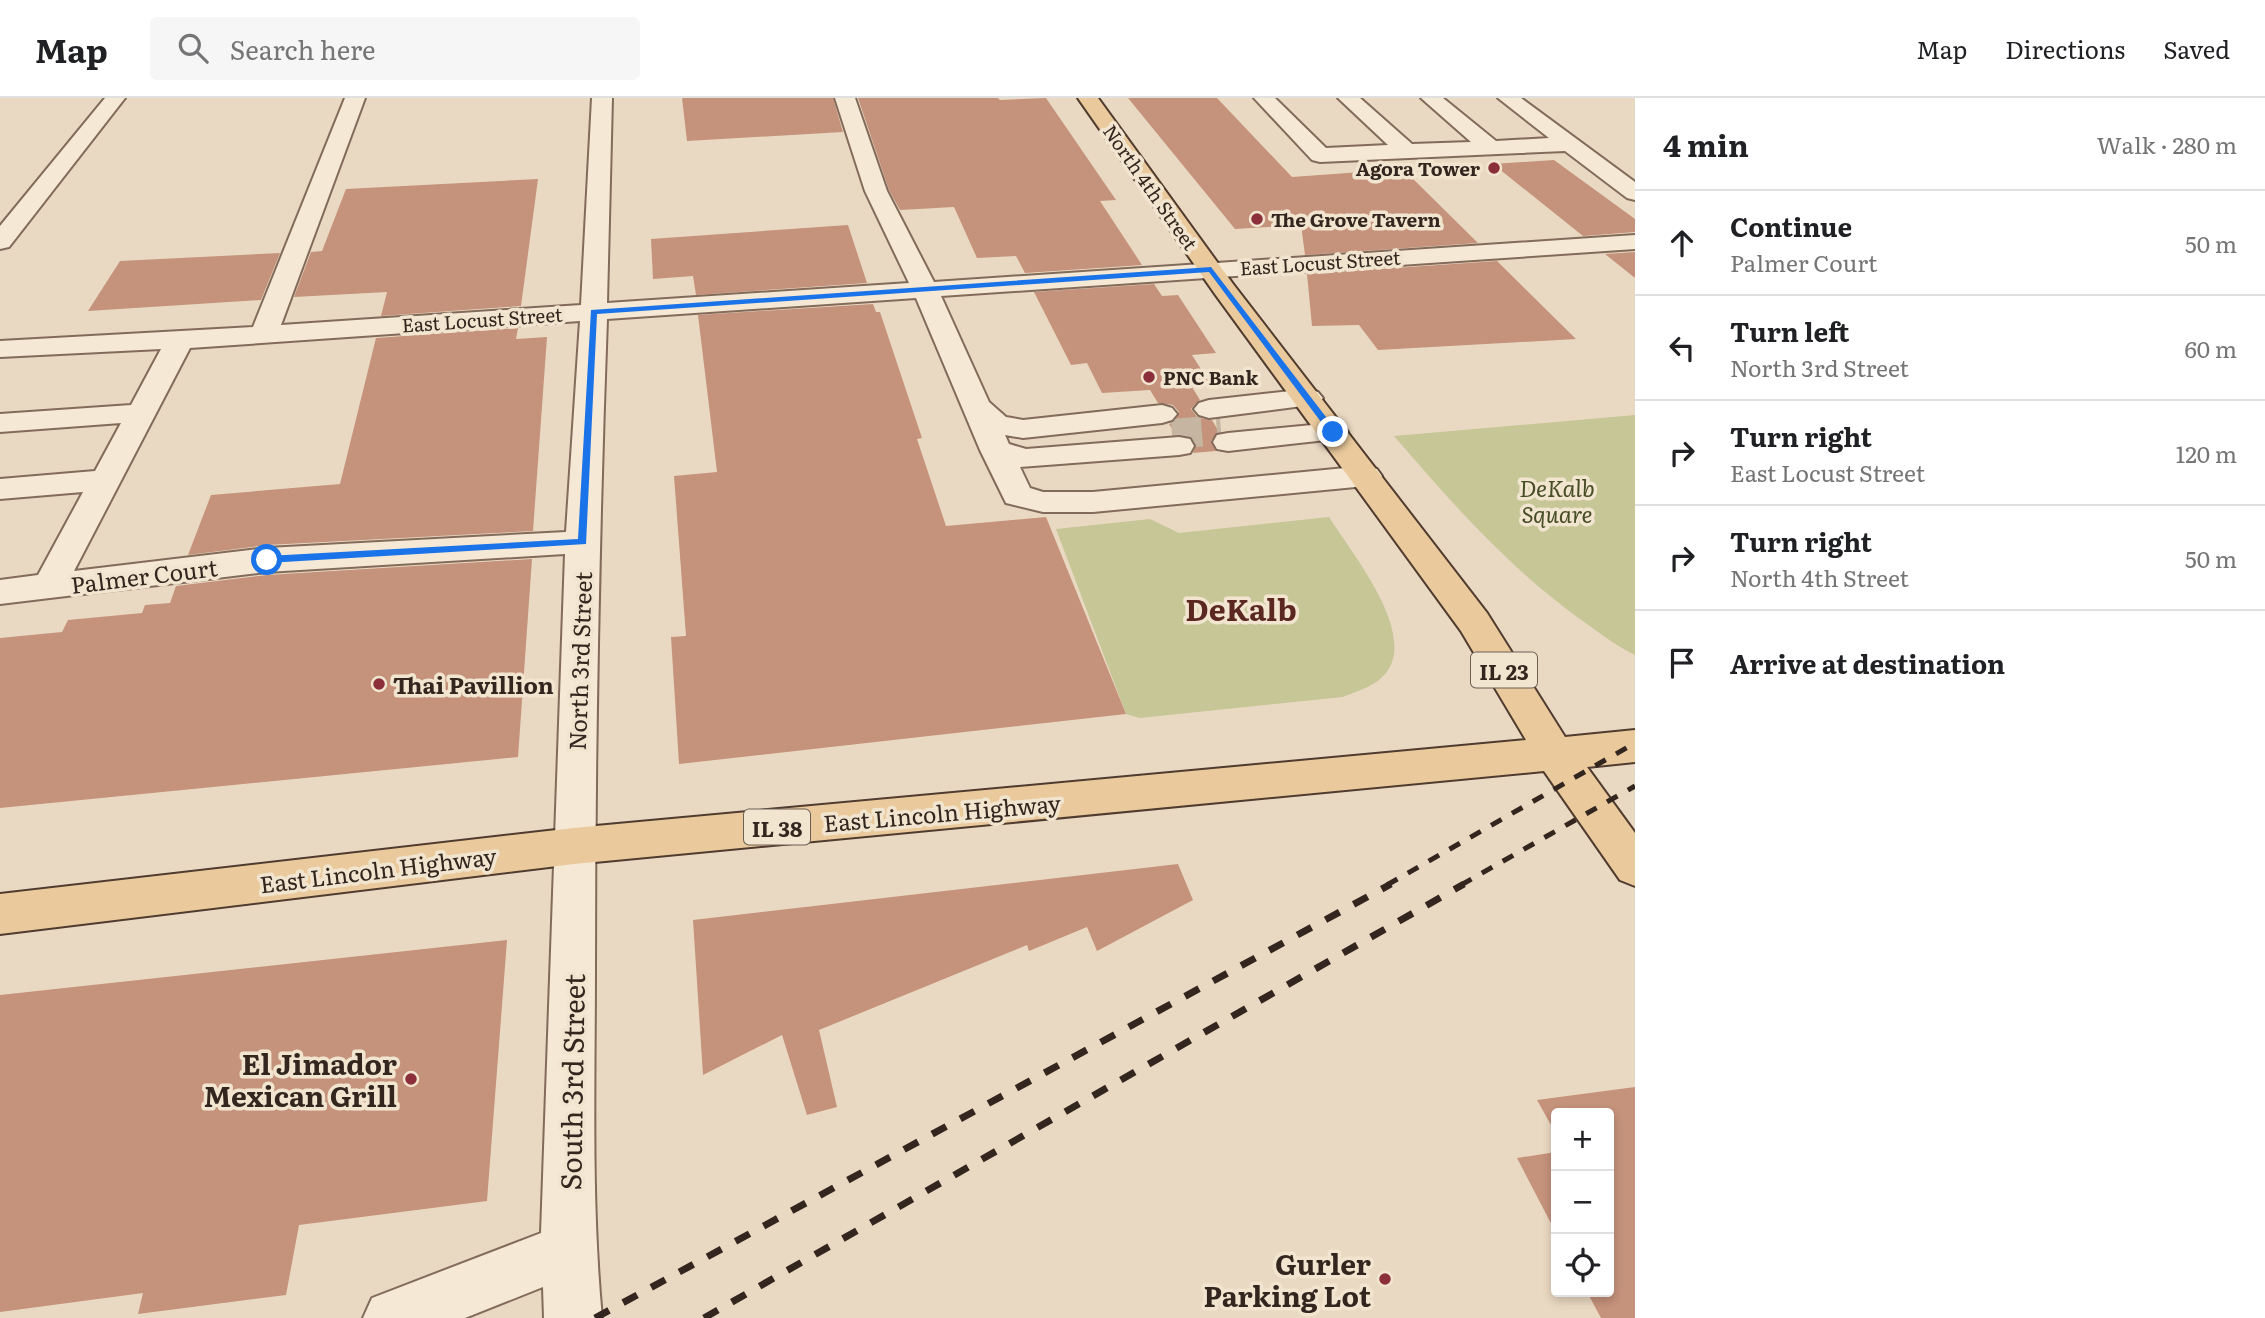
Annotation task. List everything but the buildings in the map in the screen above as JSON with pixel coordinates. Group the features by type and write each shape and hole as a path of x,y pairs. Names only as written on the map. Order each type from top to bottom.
{"main road":[{"name":"North 4th Street","path":"1088,98 1211,270 1366,477"},
{"name":"IL 23","path":"1366,477 1474,622 1555,754 1635,867"},
{"name":"East Lincoln Highway","path":"0,915 574,846 1635,746"}],"street":[{"path":"0,242 115,98"},
{"path":"264,334 355,98"},
{"name":"North 3rd Street","path":"574,846 582,542 594,312 601,98"},
{"path":"845,98 876,191 924,288 1017,496 1043,502 1093,502 1366,477"},
{"path":"1264,98 1320,155 1568,144"},
{"path":"1348,98 1406,150"},
{"path":"1431,98 1489,146"},
{"path":"1508,98 1635,193"},
{"name":"East Locust Street","path":"0,349 180,340 1635,242"},
{"path":"48,588 180,340"},
{"path":"0,424 141,412"},
{"path":"1320,415 1218,425 1320,415"},
{"path":"996,424 1023,429 1170,429 1025,460 986,429 996,424"},
{"path":"0,489 106,480"},
{"name":"Palmer Court","path":"0,592 267,560 582,542"},
{"name":"South 3rd Street","path":"573,1318 568,1250 574,846"},
{"path":"392,1318 568,1250"}],"green space":[{"name":"DeKalb Square","path":"1635,415 1635,655 1577,617 1526,576 1458,509 1394,436"},
{"path":"1329,517 1365,571 1388,615 1394,637 1394,656 1382,678 1343,697 1140,718 1126,714 1056,529 1150,519 1179,533"}],"tunnel":[{"path":"1172,434 1221,430"}],"railway":[{"path":"1387,885 1635,743"},
{"path":"1461,885 1635,786"},
{"path":"595,1318 1391,884"},
{"path":"704,1318 1464,884"}],"place":[{"name":"Agora Tower","path":"1494,168"},
{"name":"The Grove Tavern","path":"1257,219"},
{"name":"PNC Bank","path":"1149,377"},
{"name":"Thai Pavillion","path":"379,684"},
{"name":"El Jimador Mexican Grill","path":"411,1079"},
{"name":"Gurler Parking Lot","path":"1385,1279"}],"district":[{"name":"DeKalb","path":"1241,608"}],"route":[{"path":"267,560 582,542 594,312 1211,270 1333,432"}]}
